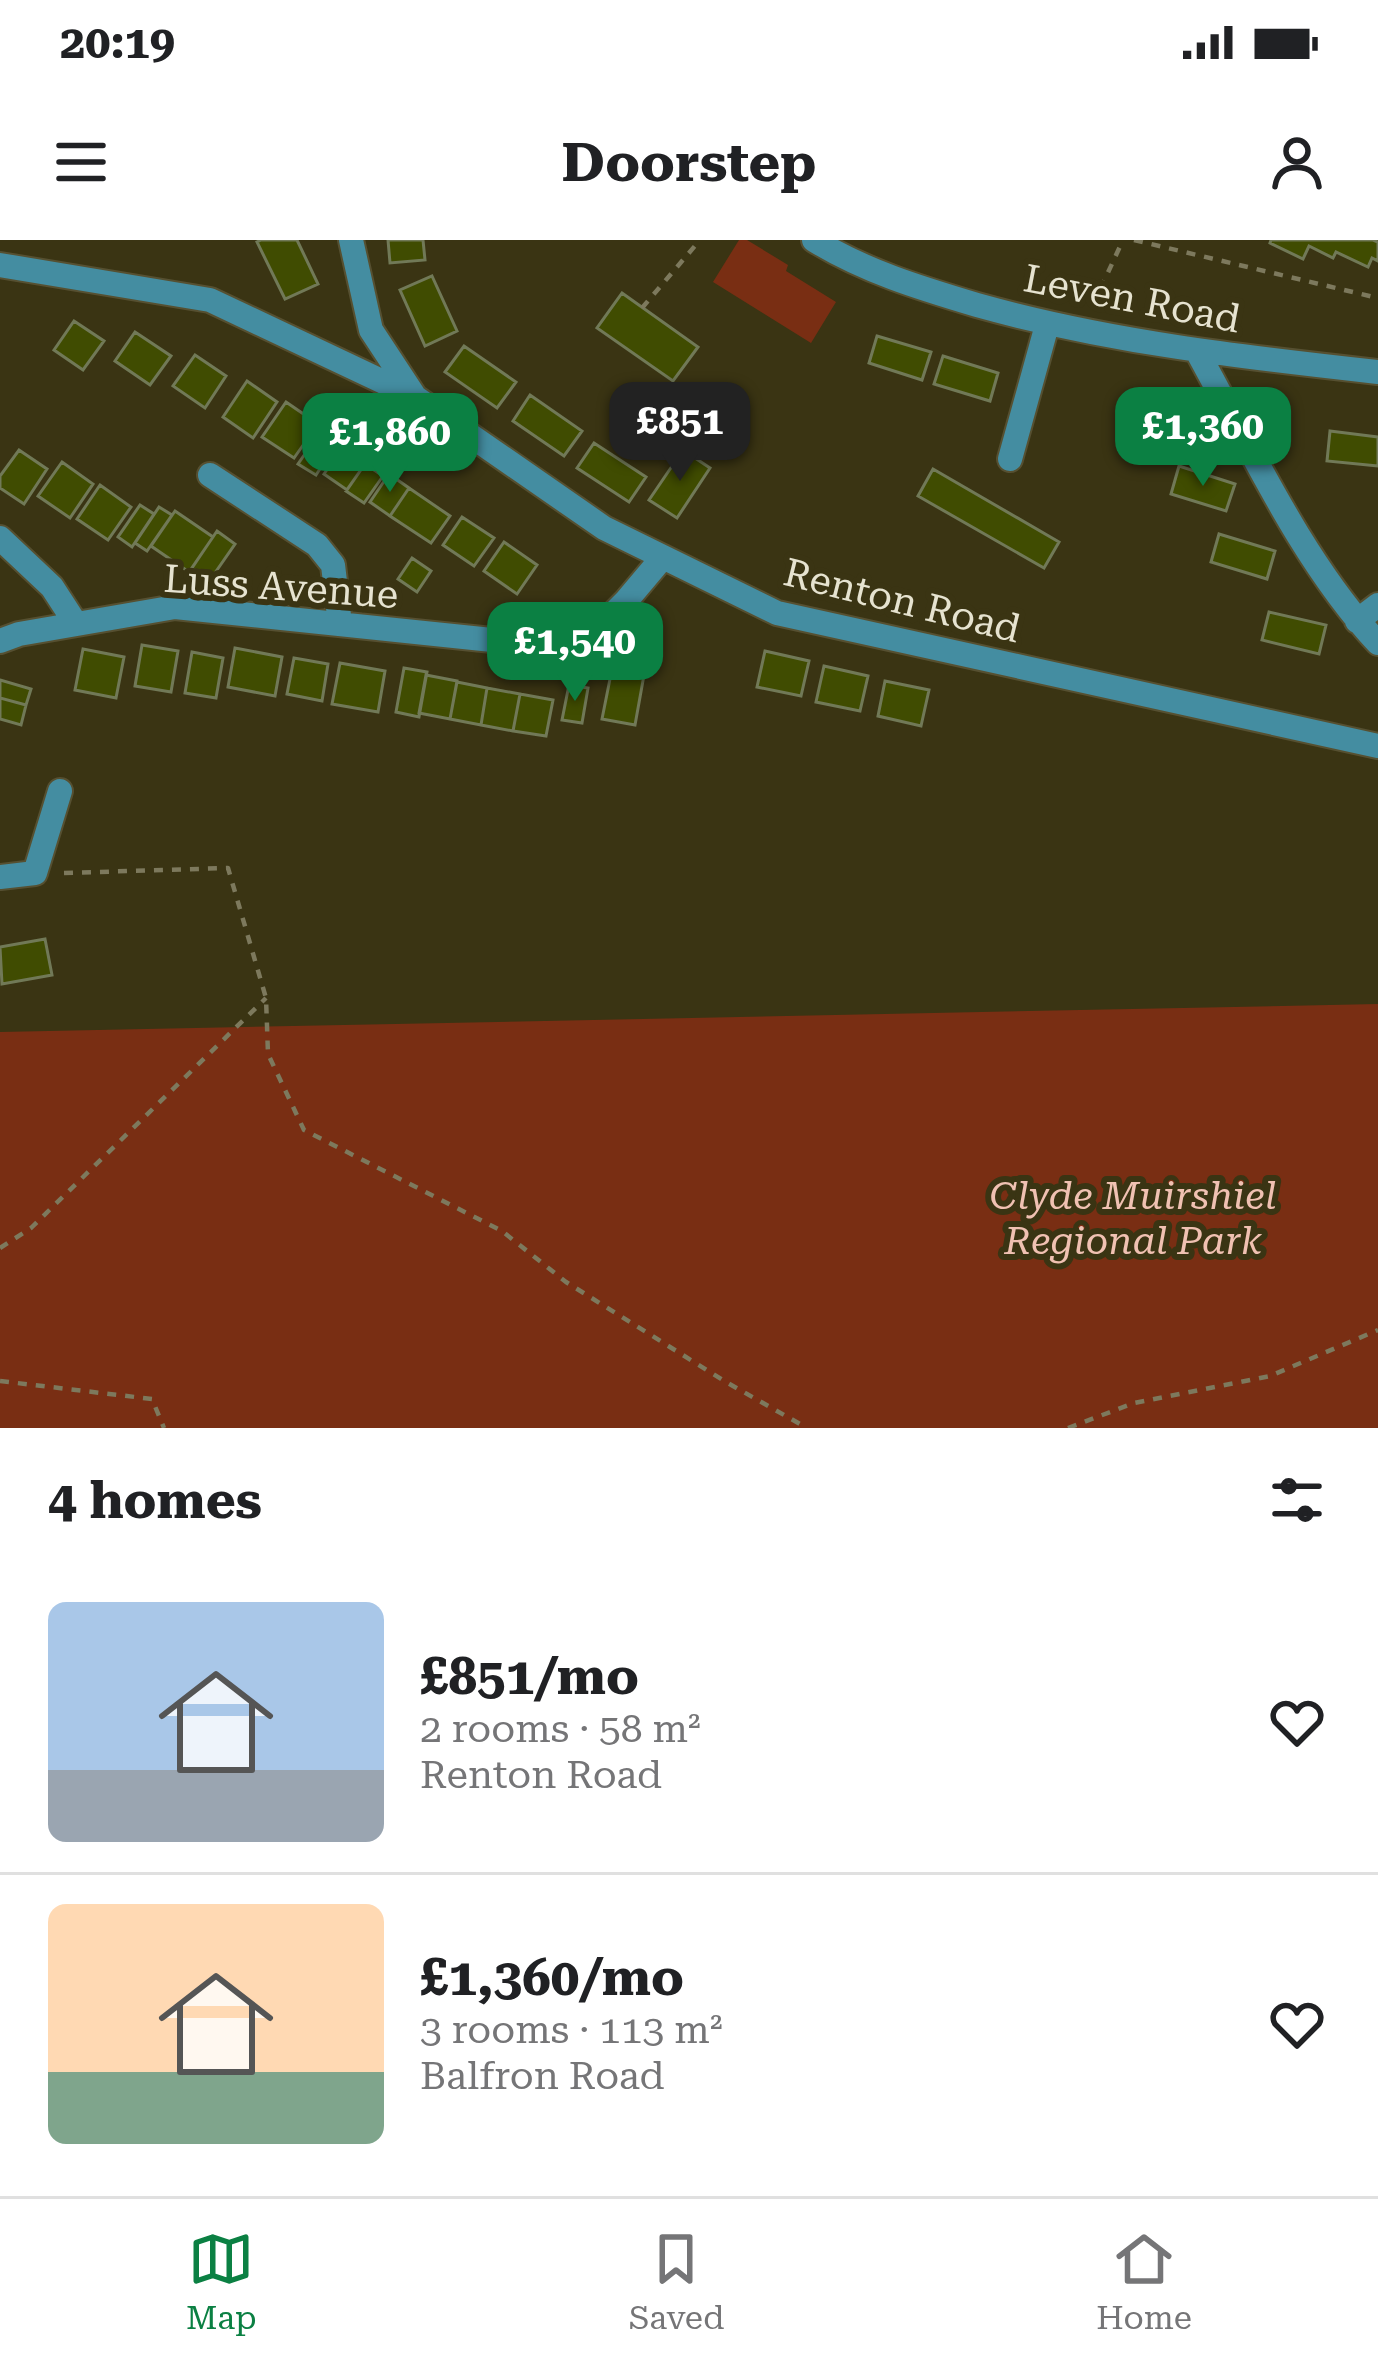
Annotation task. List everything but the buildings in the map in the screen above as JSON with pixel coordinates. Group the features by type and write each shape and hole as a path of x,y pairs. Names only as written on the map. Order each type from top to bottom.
{"street":[{"name":"Renton Road","path":"351,240 371,330 415,397 604,528 777,613 1378,746"},
{"name":"Leven Road","path":"814,240 842,257 913,286 1048,325 1198,353 1378,372"},
{"path":"0,265 210,300 415,397"},
{"path":"1010,458 1048,325"},
{"path":"1198,353 1284,508 1357,621 1378,644"},
{"path":"211,475 317,545 333,565 340,624"},
{"path":"0,538 52,587 76,624"},
{"name":"Luss Avenue","path":"0,641 175,607 578,649 663,557"},
{"path":"1357,621 1378,605"},
{"path":"0,877 35,873 61,791"}],"path":[{"path":"642,308 700,240"},
{"path":"1081,332 1123,240"},
{"path":"1134,240 1378,298"},
{"path":"35,873 228,868 266,998 268,1054 304,1130 502,1232 566,1282 807,1428"},
{"path":"0,1248 31,1228 266,998"},
{"path":"1068,1428 1134,1403 1270,1376 1378,1330"},
{"path":"0,1381 152,1399 164,1428"}],"green space":[{"path":"739,240 747,240 788,265 786,271 836,302 811,343 713,282"},
{"name":"Clyde Muirshiel Regional Park","path":"1378,1004 1378,1428 0,1428 0,1032"}]}
